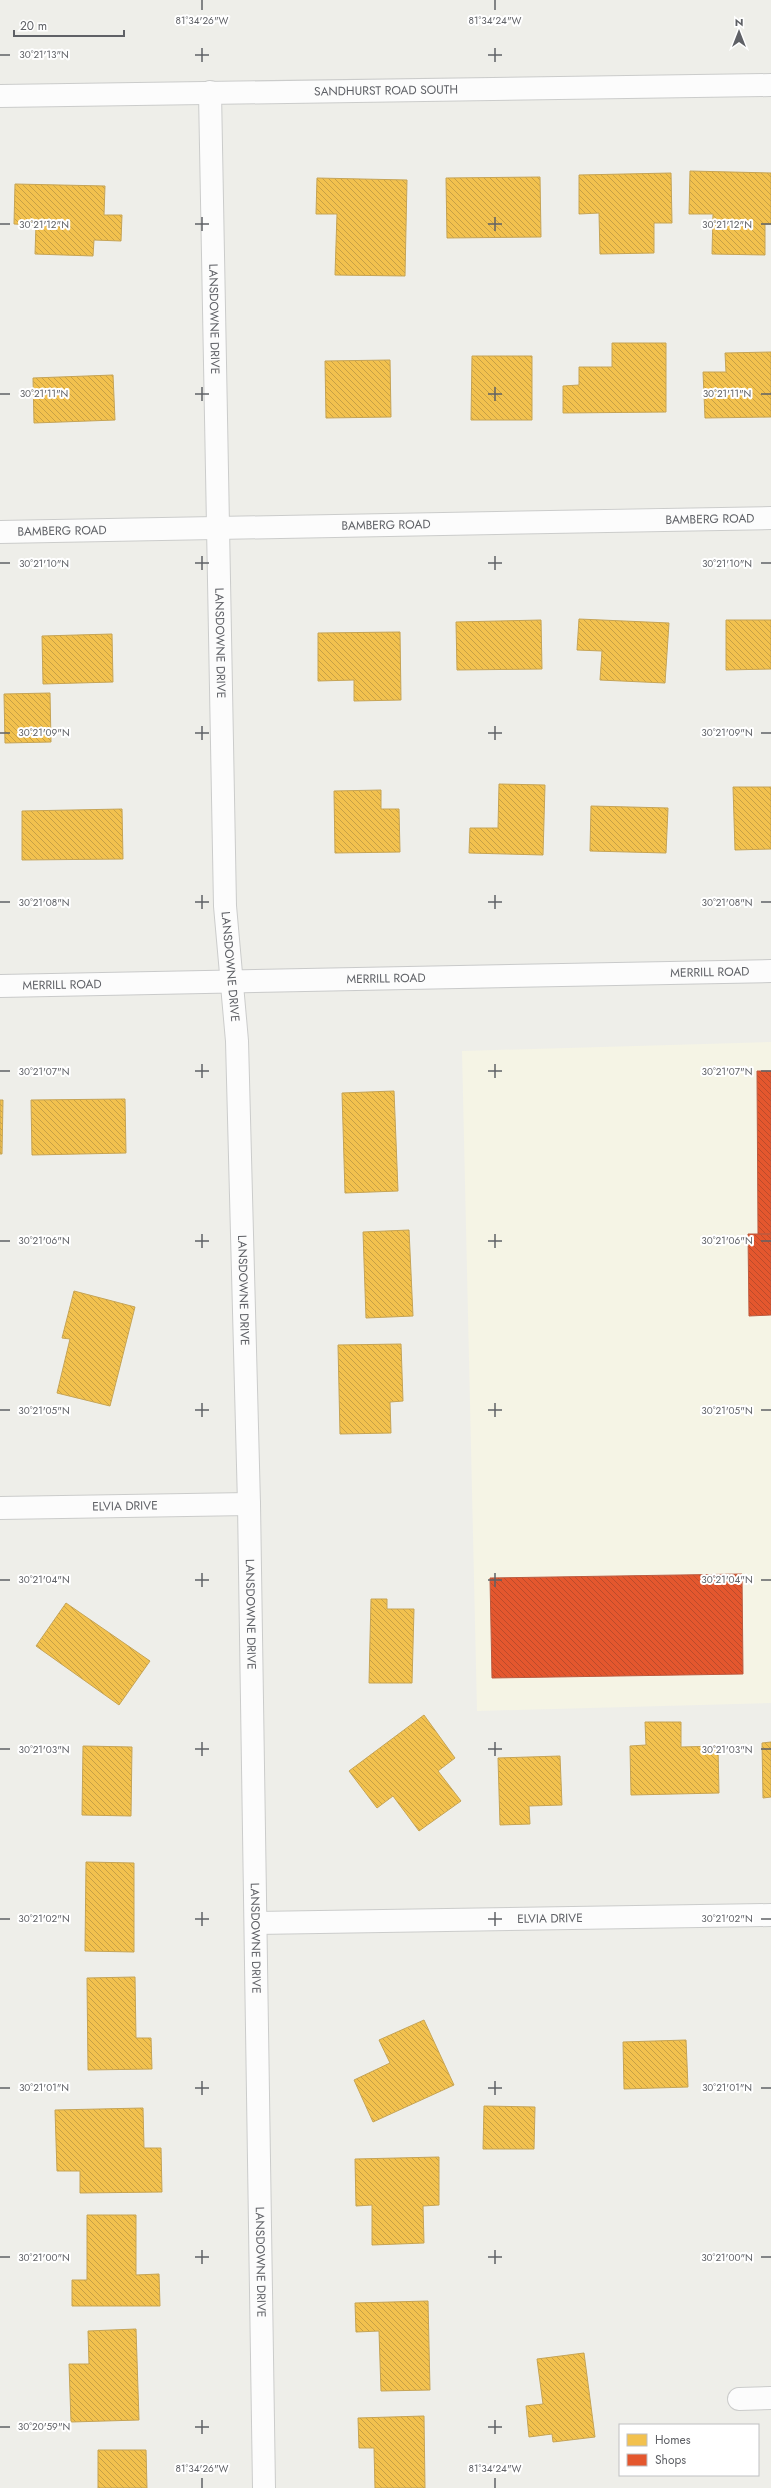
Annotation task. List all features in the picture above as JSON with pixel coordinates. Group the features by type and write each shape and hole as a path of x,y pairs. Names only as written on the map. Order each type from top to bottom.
{"street":[{"name":"SANDHURST ROAD SOUTH","path":"0,96 771,85"},
{"name":"LANSDOWNE DRIVE","path":"210,92 225,906 237,1041 249,1504 264,2488"},
{"name":"BAMBERG ROAD","path":"0,532 771,518"},
{"name":"MERRILL ROAD","path":"0,986 771,972"},
{"name":"ELVIA DRIVE","path":"0,1508 249,1504"},
{"name":"ELVIA DRIVE","path":"256,1923 771,1915"},
{"path":"739,2399 771,2398"}],"shaded area":[{"path":"771,1042 771,1703 477,1711 462,1051"}],"building: Homes":[{"path":"690,171 771,173 771,224 765,224 765,255 712,254 713,214 689,214"},
{"path":"671,173 672,223 654,223 654,253 600,254 599,213 579,214 579,175"},
{"path":"540,177 541,237 447,238 446,178"},
{"path":"317,178 407,180 405,276 335,275 337,214 316,214"},
{"path":"15,184 105,186 104,215 122,215 121,241 94,240 93,256 35,254 36,225 14,224"},
{"path":"612,343 666,343 666,412 563,413 563,386 579,385 579,367 612,367"},
{"path":"771,352 771,417 705,418 703,372 726,372 725,353"},
{"path":"472,356 532,356 532,420 471,420"},
{"path":"390,360 391,417 326,418 325,361"},
{"path":"113,375 115,420 34,423 33,378"},
{"path":"579,619 669,623 665,683 600,680 602,651 577,650"},
{"path":"541,620 542,669 457,670 456,622"},
{"path":"726,620 771,620 771,669 726,670"},
{"path":"400,632 401,700 354,701 354,680 318,681 318,633"},
{"path":"112,634 113,682 43,684 42,636"},
{"path":"50,693 51,742 5,743 4,694"},
{"path":"499,784 545,785 543,855 469,853 470,828 498,828"},
{"path":"733,787 771,787 771,849 735,850"},
{"path":"381,790 381,809 399,809 400,852 335,853 334,791"},
{"path":"591,806 668,808 666,853 590,851"},
{"path":"122,809 123,859 22,860 22,811"},
{"path":"394,1091 398,1191 345,1193 342,1093"},
{"path":"125,1099 126,1153 32,1155 31,1100"},
{"path":"0,1100 3,1100 2,1154 0,1154"},
{"path":"409,1230 413,1316 366,1318 363,1232"},
{"path":"74,1291 135,1307 110,1406 57,1393 70,1339 62,1338"},
{"path":"401,1344 403,1401 390,1402 391,1433 340,1434 338,1345"},
{"path":"371,1599 387,1599 387,1609 414,1609 412,1683 369,1683"},
{"path":"66,1603 150,1661 119,1705 36,1646"},
{"path":"424,1715 455,1758 438,1771 461,1801 419,1831 393,1796 377,1808 349,1771"},
{"path":"645,1722 681,1722 681,1747 718,1746 719,1793 631,1795 630,1746 646,1745"},
{"path":"771,1742 771,1797 763,1798 762,1743"},
{"path":"83,1746 132,1747 131,1816 82,1815"},
{"path":"560,1756 562,1805 529,1806 530,1824 500,1825 498,1758"},
{"path":"86,1862 134,1863 134,1952 85,1951"},
{"path":"135,1977 136,2038 151,2038 152,2069 88,2070 87,1978"},
{"path":"424,2020 454,2085 373,2122 354,2080 390,2063 379,2040"},
{"path":"686,2040 688,2087 624,2089 623,2042"},
{"path":"484,2106 535,2107 534,2149 483,2149"},
{"path":"143,2108 144,2148 161,2148 162,2192 80,2193 80,2171 57,2171 55,2110"},
{"path":"439,2157 439,2205 423,2206 424,2243 372,2245 372,2205 356,2206 355,2159"},
{"path":"87,2215 136,2215 136,2275 159,2274 160,2306 72,2306 72,2280 87,2280"},
{"path":"428,2301 430,2390 381,2391 379,2331 356,2332 355,2303"},
{"path":"136,2329 139,2420 71,2422 69,2364 89,2364 88,2331"},
{"path":"584,2353 595,2437 553,2442 552,2434 529,2437 526,2406 543,2404 537,2359"},
{"path":"424,2416 425,2488 375,2488 374,2448 359,2448 358,2418"},
{"path":"98,2450 146,2450 147,2488 98,2488"}],"building: Shops":[{"path":"757,1071 771,1071 771,1234 758,1234"},
{"path":"748,1234 771,1234 771,1315 749,1316"},
{"path":"742,1574 743,1674 492,1678 490,1578"}]}
